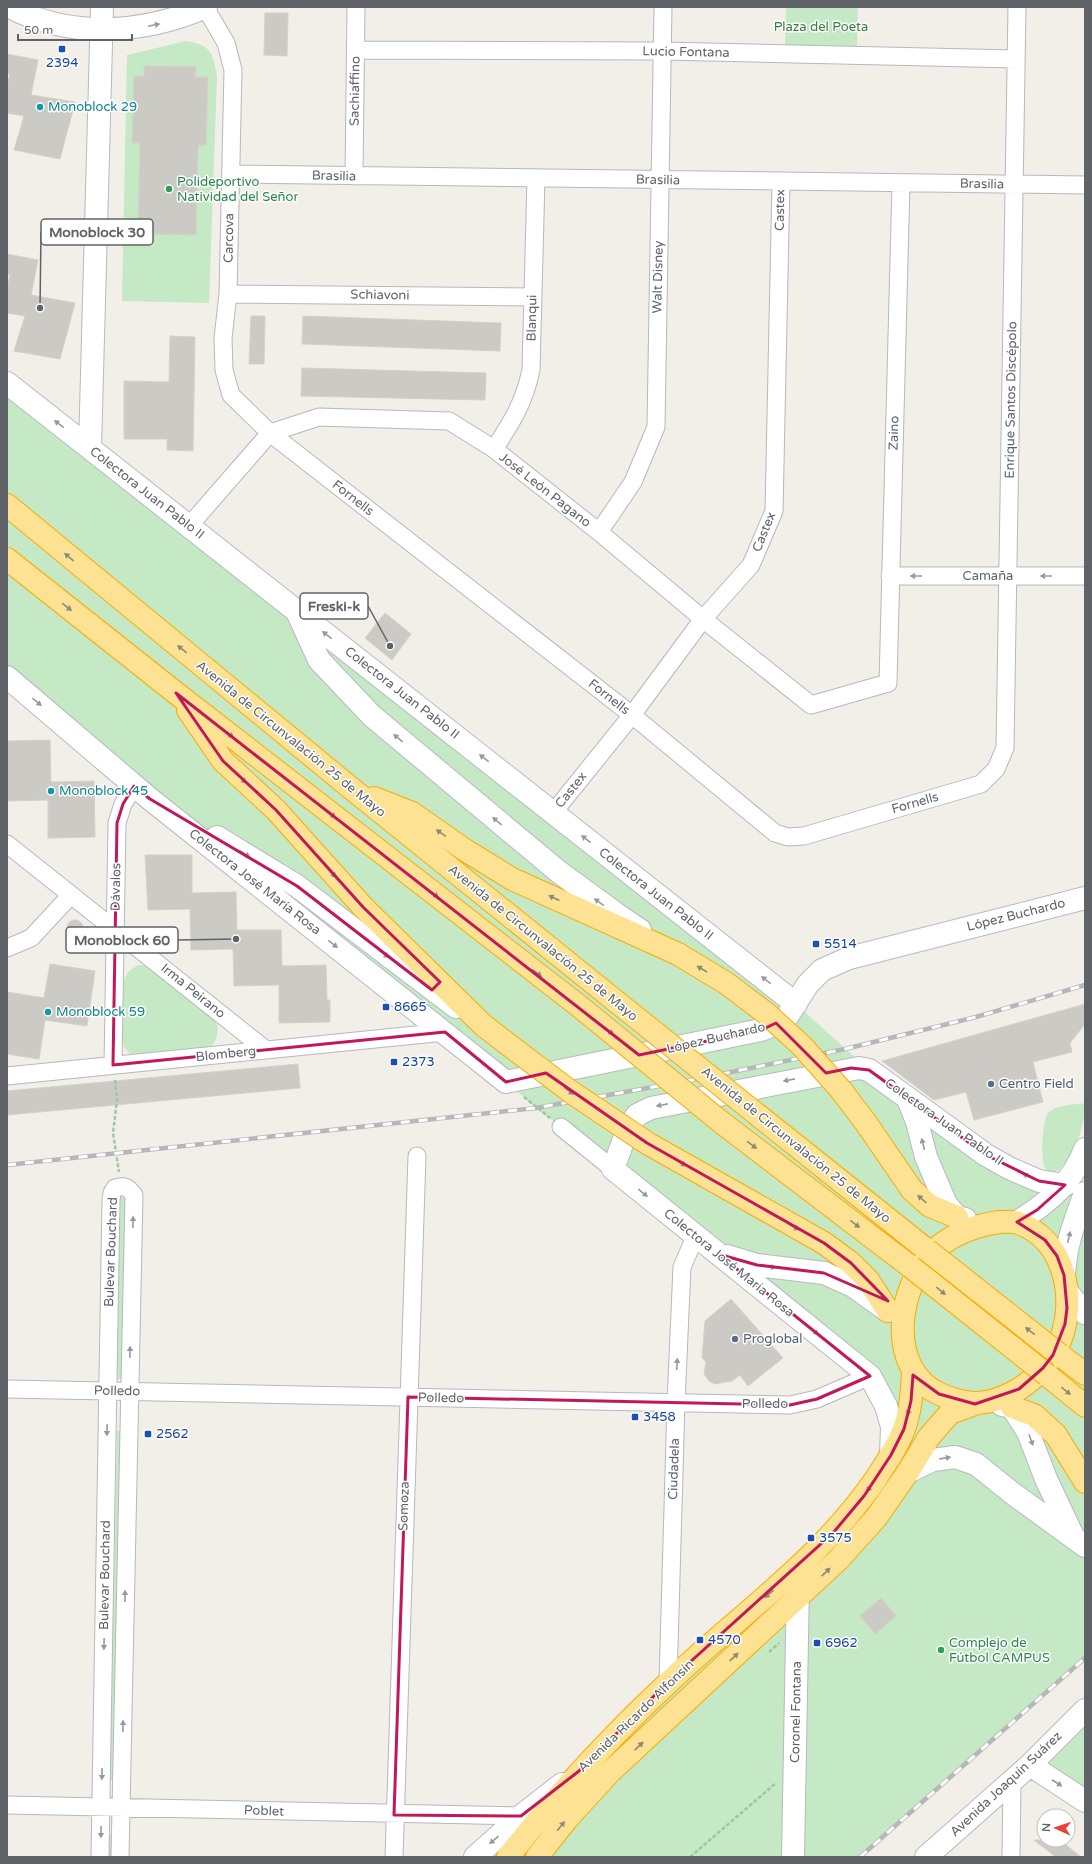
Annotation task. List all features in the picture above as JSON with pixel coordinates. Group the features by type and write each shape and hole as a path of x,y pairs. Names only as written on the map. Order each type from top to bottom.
{"highway":[{"name":"Avenida de Circunvalación 25 de Mayo","path":"8,505 352,789 759,1116 1085,1374"},
{"name":"Avenida de Circunvalación 25 de Mayo","path":"7,559 176,693 579,1006 721,1122 911,1267 1085,1406"},
{"path":"7,566 37,583"},
{"path":"176,693 223,762 276,810 363,907 483,1024 571,1092 647,1143 824,1243 851,1263 868,1280 888,1311"},
{"path":"352,789 412,814 465,850 512,879 678,954 726,983 766,1014 802,1046 841,1090 866,1123 912,1190 930,1206 956,1217"},
{"path":"982,1403 956,1401 939,1394 925,1384 913,1371 904,1345 903,1327 905,1304 915,1276 925,1261 937,1248 951,1238 967,1230 984,1224 1017,1222 1032,1230 1045,1240 1057,1256 1065,1284"},
{"name":"Avenida Ricardo Alfonsín","path":"537,1857 567,1819 610,1772 798,1599 838,1560 876,1518 908,1472 929,1436 950,1413 1019,1389 1040,1372 1053,1354 1065,1324 1067,1308 1065,1284"},
{"name":"Avenida Ricardo Alfonsín","path":"508,1857 545,1810 579,1771 668,1682 798,1568 833,1533 864,1496 891,1455 904,1429 912,1401 913,1371"},
{"path":"1012,1407 1034,1415 1056,1435 1085,1482"}],"main road":[{"path":"10,7 44,21 73,27 101,30 128,29 155,25 180,18 205,7"},
{"path":"90,448 102,7"},
{"name":"Colectora Juan Pablo II","path":"7,382 796,1004"},
{"path":"296,610 319,660 372,716 559,872 615,913 678,954"},
{"name":"Colectora José María Rosa","path":"7,677 142,793 445,1032 506,1082"},
{"path":"142,793 297,886 442,998 483,1024"},
{"name":"López Buchardo","path":"506,1082 761,1030 785,1020 808,984 822,970 849,958 1085,898"},
{"name":"Colectora Juan Pablo II","path":"613,1169 628,1128 637,1115 651,1108 851,1068 869,1070 986,1155 1009,1168 1080,1196"},
{"path":"908,1099 917,1122 926,1157 946,1204 956,1217 984,1224"},
{"path":"1085,1148 1082,1157 1080,1196 1065,1253 1065,1284 1085,1313"},
{"name":"Colectora José María Rosa","path":"613,1169 870,1376 886,1406 892,1427 891,1455"},
{"path":"1017,1222 1038,1210 1080,1196"},
{"path":"718,1254 757,1265 824,1274 853,1286 888,1311 904,1345"},
{"path":"982,1403 1012,1407 1028,1432 1060,1511 1080,1542"},
{"path":"908,1472 933,1460 955,1457 976,1464 1012,1493 1080,1542"},
{"name":"Coronel Fontana","path":"793,1857 798,1568"},
{"name":"Avenida Joaquín Suárez","path":"926,1857 1030,1765 1085,1710"},
{"path":"1030,1765 1085,1801"},
{"path":"475,1857 521,1816 579,1771"}],"street":[{"name":"Carcova","path":"205,7 226,42 233,70 228,294 223,338 224,370 231,395 270,434"},
{"name":"Sachiaffino","path":"354,176 356,7"},
{"name":"Walt Disney","path":"599,532 633,482 656,427 663,7"},
{"name":"Enrique Santos Discépolo","path":"981,784 996,769 1005,748 1017,7"},
{"name":"Lucio Fontana","path":"356,50 662,51 1016,59"},
{"name":"Brasilia","path":"231,174 1085,185"},
{"name":"Blanqui","path":"494,449 514,419 526,392 531,370 536,178"},
{"name":"Castex","path":"553,812 632,715 703,620 750,565 774,510 781,181"},
{"name":"Zaino","path":"888,683 901,183"},
{"name":"Schiavoni","path":"228,294 533,297"},
{"name":"José León Pagano","path":"189,526 270,434 319,417 450,421 494,449 599,532 703,620 811,705 888,683"},
{"name":"Fornells","path":"270,434 632,715 775,832 788,837 804,836 981,784"},
{"name":"Camaña","path":"890,576 1085,576"},
{"name":"Dávalos","path":"113,1065 116,823 123,804 142,793"},
{"name":"Irma Peirano","path":"7,844 115,928 266,1050"},
{"path":"7,948 31,938 71,895"},
{"name":"Blomberg","path":"7,1076 445,1032"},
{"name":"Colectora José María Rosa","path":"562,1127 613,1169"},
{"name":"Somoza","path":"394,1857 394,1815 416,1156"},
{"name":"Bulevar Bouchard","path":"100,1857 112,1193 115,1188 122,1186 129,1189 134,1194 120,1857"},
{"name":"Ciudadela","path":"668,1682 676,1403 682,1267 696,1235"},
{"name":"Polledo","path":"7,1389 790,1405 817,1399 870,1376"},
{"path":"1011,1857 1012,1781"},
{"name":"Poblet","path":"7,1805 394,1815 521,1816"}],"path":[{"path":"113,1065 118,1100 113,1133 115,1154 122,1186"},
{"path":"764,1656 779,1643 783,1644"},
{"path":"690,1857 777,1782"}],"highlighted area":[{"path":"176,693 639,1055 761,1030 776,1023 826,1073 851,1068 869,1070 986,1155 1039,1181 1065,1185 1037,1210 1017,1222 1045,1240 1057,1256 1064,1275 1067,1308 1065,1324 1053,1355 1043,1368 1019,1389 975,1404 939,1394 913,1375 911,1401 904,1429 891,1455 864,1496 833,1533 668,1682 579,1771 521,1816 394,1815 408,1397 790,1405 817,1399 870,1376 718,1254 757,1265 824,1273 888,1301 851,1263 824,1243 647,1143 546,1073 506,1082 445,1032 113,1065 117,823 123,804 134,786 150,799 297,886 432,990 440,982 363,907 276,810 223,761"}],"green space":[{"name":"Plaza del Poeta","path":"786,7 858,7 857,46 785,45"},
{"name":"Polideportivo Natividad del Señor","path":"186,41 201,45 209,51 214,61 217,76 209,303 122,301 127,55"},
{"path":"7,383 796,1004 869,1070 986,1155 1065,1185 1083,1199 1085,1207 1085,1658 860,1857 475,1857 798,1568 797,1598 908,1472 891,1455 870,1376 536,1108 506,1082 7,677"},
{"path":"138,965 150,966 216,1020 218,1033 214,1043 208,1050 132,1056 124,1047 120,1023 122,983 129,971"},
{"path":"1085,1103 1080,1134 1071,1155 1065,1164 1057,1171 1049,1174 1043,1161 1043,1138 1045,1122 1049,1112 1053,1109 1066,1105"},
{"path":"119,1197 127,1197 125,1379 117,1379"},
{"path":"117,1431 124,1431 117,1780 110,1780"},
{"path":"1085,1710 1085,1801 1030,1765"},
{"path":"107,1834 114,1835 113,1857 106,1857"}],"building":[{"path":"265,13 288,13 287,56 264,55"},
{"name":"Monoblock 29","path":"7,54 38,60 31,95 75,102 60,159 14,150 24,116 7,113 7,86 10,74 7,74"},
{"path":"144,66 196,67 195,77 208,77 206,145 198,145 196,235 138,234 140,143 132,143 134,76 144,76"},
{"path":"7,254 38,260 31,295 75,303 60,359 14,351 25,316 7,313 7,288 10,275 7,274"},
{"path":"251,316 265,316 264,364 249,364"},
{"path":"303,316 501,323 500,351 302,344"},
{"path":"170,336 195,337 193,451 167,450 167,439 124,439 124,381 169,382"},
{"path":"302,368 486,373 485,400 301,396"},
{"path":"385,613 411,634 392,660 365,638"},
{"name":"Monoblock 45","path":"50,740 51,782 94,781 95,837 48,838 48,800 7,801 7,741"},
{"path":"145,855 192,855 192,893 236,892 237,930 281,930 282,966 326,965 327,1000 330,1000 330,1022 279,1023 279,985 234,986 233,949 191,950 190,909 148,910"},
{"path":"72,920 78,920 83,925 81,934 78,936 72,936 67,931 67,925"},
{"name":"Monoblock 59","path":"50,964 95,971 87,1026 45,1020 39,1059 7,1054 7,992 44,998"},
{"path":"1085,1004 1085,1024 1070,1043 1072,1052 1033,1062 1043,1102 974,1120 966,1092 934,1100 882,1061"},
{"path":"298,1064 300,1088 7,1115 7,1091"},
{"name":"Proglobal","path":"731,1299 783,1358 748,1386 740,1375 732,1381 715,1384 709,1381 704,1374 706,1362 702,1358 705,1321"},
{"path":"881,1598 896,1616 875,1634 860,1616"},
{"path":"1044,1848 1070,1848 1081,1857 1056,1857"}],"railway":[{"path":"7,1165 536,1108 692,1080 845,1049 976,1017 1085,985"},
{"path":"860,1857 1085,1658"}],"place":[{"name":"2394","path":"62,49"},
{"name":"Monoblock 29","path":"40,107"},
{"name":"Polideportivo Natividad del Señor","path":"169,189"},
{"name":"Monoblock 30","path":"40,308"},
{"name":"Freski-k","path":"390,646"},
{"name":"Monoblock 45","path":"51,791"},
{"name":"Monoblock 60","path":"236,939"},
{"name":"5514","path":"816,944"},
{"name":"8665","path":"386,1007"},
{"name":"Monoblock 59","path":"48,1012"},
{"name":"2373","path":"394,1062"},
{"name":"Centro Field","path":"991,1084"},
{"name":"Proglobal","path":"735,1339"},
{"name":"3458","path":"635,1417"},
{"name":"2562","path":"148,1434"},
{"name":"3575","path":"811,1538"},
{"name":"4570","path":"700,1640"},
{"name":"6962","path":"817,1643"},
{"name":"Complejo de Fútbol CAMPUS","path":"941,1650"}]}
